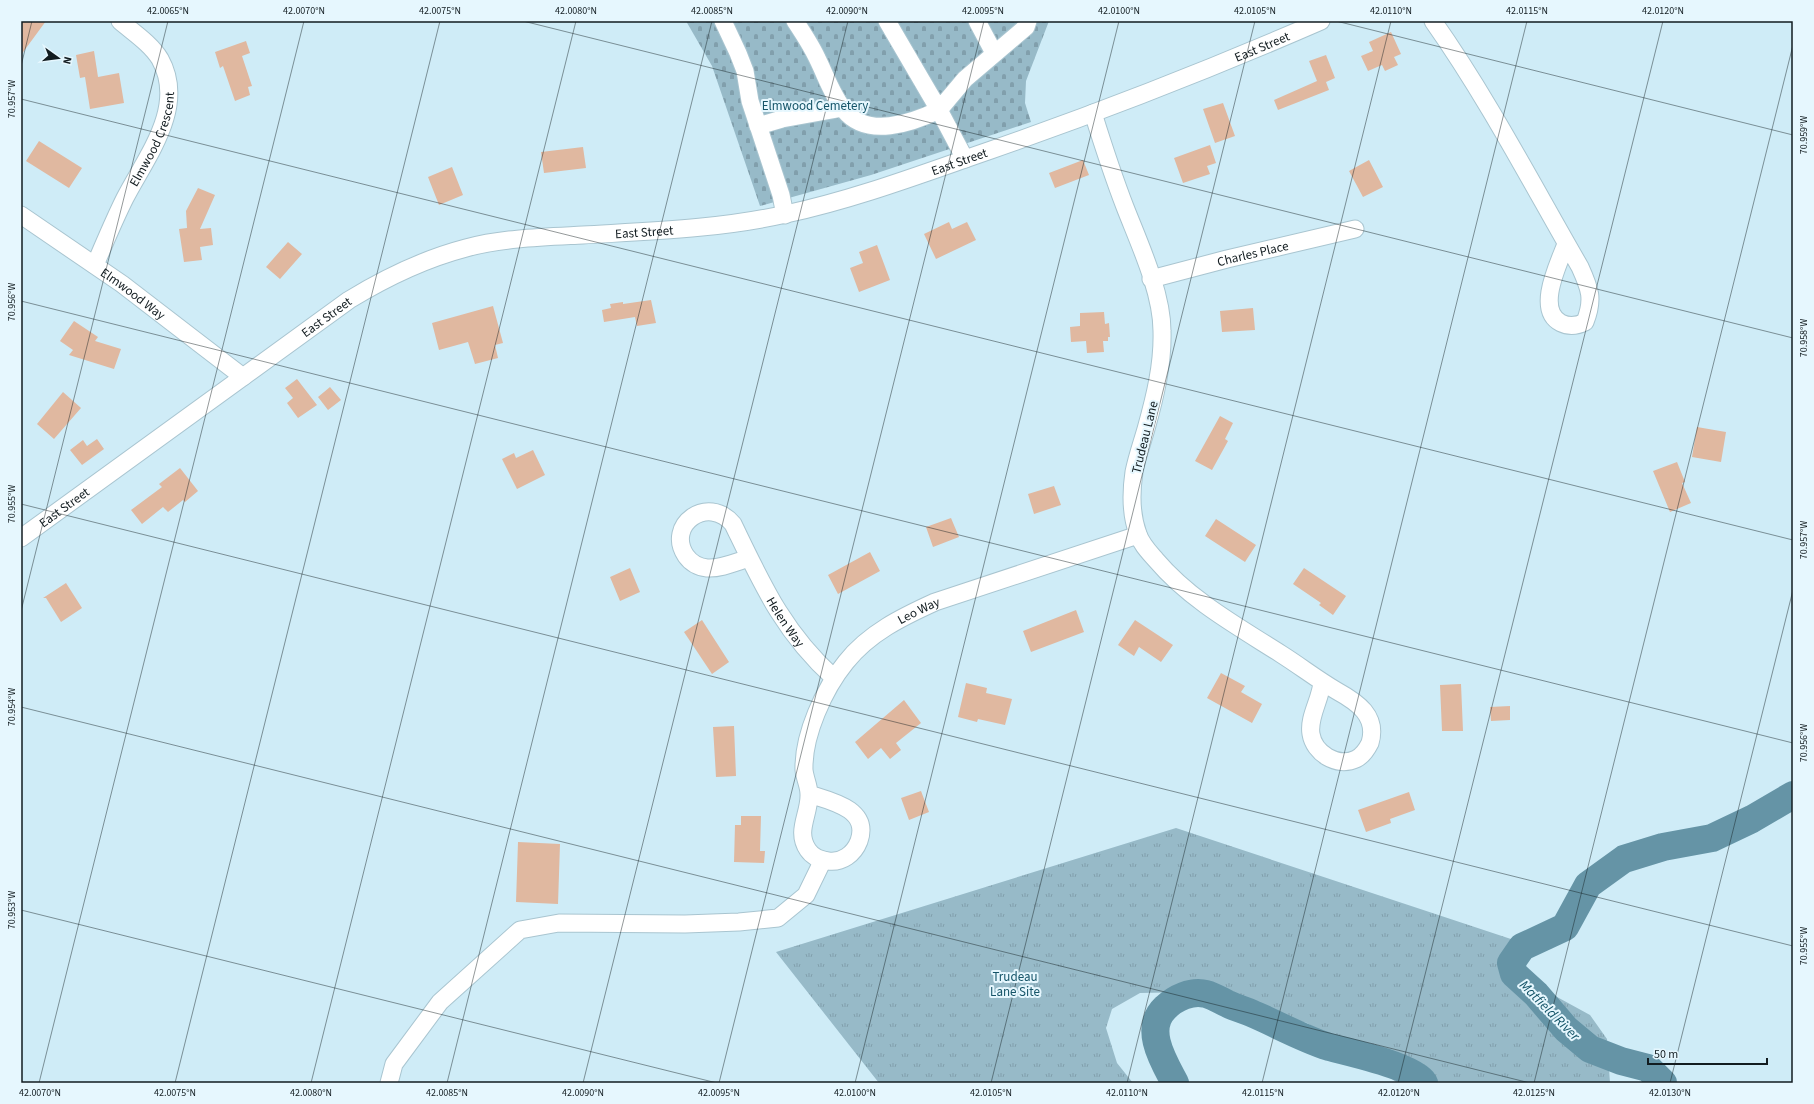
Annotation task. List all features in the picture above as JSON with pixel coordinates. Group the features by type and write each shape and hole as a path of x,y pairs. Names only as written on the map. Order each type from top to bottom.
{"street":[{"name":"Elmwood Crescent","path":"95,265 126,198 156,141 166,113 169,99 166,79 160,60 150,47 120,21"},
{"path":"795,21 816,56 837,100 843,108 851,116 858,120 882,126 898,125 920,119 939,110 965,79 994,52 1026,27 1028,21"},
{"path":"887,21 939,110 965,159"},
{"path":"977,21 994,52"},
{"name":"East Street","path":"21,538 349,300 368,288 398,273 468,248 509,241 723,224 785,214 851,198 1093,114 1321,21"},
{"path":"1433,21 1455,52 1507,137 1566,244"},
{"path":"727,23 745,71 750,101 781,195 785,214"},
{"path":"758,126 782,119 843,108"},
{"name":"Trudeau Lane","path":"1093,114 1115,181 1151,279 1162,329 1162,355 1152,406 1138,451 1134,474 1133,516 1138,535 1147,550 1159,564 1191,594 1322,682 1354,700 1366,714 1370,722 1371,730 1369,745 1360,757 1354,760 1340,761 1328,757 1318,751 1314,745 1310,731 1311,723 1322,690 1322,682"},
{"name":"Elmwood Way","path":"21,215 95,265 243,377"},
{"name":"Charles Place","path":"1151,279 1356,229"},
{"name":"Leo Way","path":"823,860 810,852 803,838 802,830 809,794 804,772 806,749 818,710 834,678 860,645 878,632 912,612 935,602 1138,535"},
{"name":"Helen Way","path":"749,558 771,600 792,633 816,662 834,678"},
{"path":"388,1083 394,1064 440,1002 520,930 559,923 685,924 739,922 778,918 806,895 823,860 838,861 852,853 859,839 859,823 855,815 849,809 809,794"}],"green space":[{"name":"Elmwood Cemetery","path":"686,21 1049,21 1026,81 1025,103 1031,122 871,175 760,206 712,66"},
{"name":"Trudeau Lane Site","path":"1176,828 1532,946 1522,963 1526,980 1590,1015 1607,1039 1610,1083 1397,1083 1307,1023 1191,992 1140,993 1112,1009 1106,1028 1117,1063 1133,1083 879,1083 776,952"}],"building":[{"path":"21,21 46,21 21,55"},
{"path":"1391,32 1401,54 1394,57 1398,65 1385,71 1382,65 1368,71 1361,56 1373,51 1369,42"},
{"path":"246,41 250,53 242,56 252,86 248,87 250,95 235,101 223,66 220,68 215,52"},
{"path":"94,51 98,77 119,73 124,103 90,109 85,77 80,78 76,55"},
{"path":"1326,55 1335,78 1326,82 1329,90 1278,110 1274,100 1317,81 1309,61"},
{"path":"1223,103 1235,136 1215,143 1203,109"},
{"path":"39,141 82,168 69,188 26,161"},
{"path":"1210,145 1216,163 1207,166 1210,174 1183,183 1174,158"},
{"path":"583,147 586,168 544,173 541,152"},
{"path":"1083,160 1089,175 1055,188 1049,173"},
{"path":"1369,160 1383,187 1363,197 1349,171"},
{"path":"452,167 463,195 439,205 428,177"},
{"path":"198,188 215,195 200,229 211,228 213,245 200,247 202,260 184,262 179,229 187,228 186,211"},
{"path":"949,222 952,229 967,222 976,240 936,259 924,234"},
{"path":"288,242 302,254 280,279 266,267"},
{"path":"877,245 890,280 859,292 850,268 863,263 859,252"},
{"path":"651,300 656,323 637,326 635,317 604,322 602,310 611,308 610,304 623,302 623,304"},
{"path":"493,306 503,343 495,345 498,358 475,364 468,342 439,350 432,323"},
{"path":"1253,308 1255,330 1222,332 1220,311"},
{"path":"1104,312 1105,324 1109,323 1110,337 1108,337 1108,341 1103,341 1104,352 1087,353 1086,341 1071,342 1070,327 1080,326 1080,313"},
{"path":"74,321 98,337 95,341 121,349 114,369 69,355 73,350 60,341"},
{"path":"297,379 317,405 298,418 287,403 293,398 285,388"},
{"path":"330,387 341,400 328,410 318,397"},
{"path":"63,392 81,408 54,439 37,424"},
{"path":"1220,416 1233,423 1225,439 1228,441 1212,470 1195,461"},
{"path":"1697,427 1726,432 1721,462 1692,457"},
{"path":"97,439 104,449 82,465 70,450 83,440 87,446"},
{"path":"533,450 545,475 517,489 502,459 514,453 516,458"},
{"path":"1677,462 1685,482 1682,483 1691,503 1670,512 1653,471"},
{"path":"180,468 198,491 185,502 183,500 168,512 163,507 142,524 131,510 162,487 159,484"},
{"path":"1054,486 1061,505 1034,514 1028,494"},
{"path":"951,518 959,537 933,547 926,527"},
{"path":"1216,519 1256,545 1245,562 1205,536"},
{"path":"870,552 880,571 838,594 828,575"},
{"path":"630,568 640,592 620,601 610,577"},
{"path":"1304,568 1346,596 1333,615 1319,605 1321,603 1293,584"},
{"path":"66,583 82,608 61,622 46,598 43,598"},
{"path":"1076,610 1084,632 1031,652 1023,631"},
{"path":"702,620 729,662 712,674 684,632"},
{"path":"1135,620 1173,645 1161,662 1139,647 1134,656 1118,645"},
{"path":"1221,673 1245,686 1241,692 1262,704 1252,723 1207,698"},
{"path":"966,683 987,688 986,693 1012,699 1005,725 978,719 977,722 958,717"},
{"path":"1461,684 1463,731 1442,731 1440,685"},
{"path":"904,700 921,723 896,743 901,750 890,759 881,748 868,759 855,742"},
{"path":"1510,706 1510,720 1491,721 1490,707"},
{"path":"734,726 736,776 716,777 713,727"},
{"path":"921,791 929,812 909,820 901,798"},
{"path":"1409,792 1415,810 1390,819 1391,823 1366,832 1358,810"},
{"path":"741,816 761,816 760,851 765,851 764,863 734,862 735,825 741,825"},
{"path":"518,842 560,844 558,904 516,902"}],"waterway":[{"name":"Matfield River","path":"1663,1083 1648,1068 1621,1061 1590,1049 1566,1029 1536,994 1514,974 1511,963 1522,947 1565,927 1588,885 1624,859 1663,847 1712,838 1752,819 1793,795"},
{"name":"Matfield River","path":"1175,1083 1161,1056 1156,1035 1156,1026 1159,1016 1169,1004 1179,998 1195,993 1212,996 1329,1047 1365,1056 1408,1071 1424,1083"}]}
